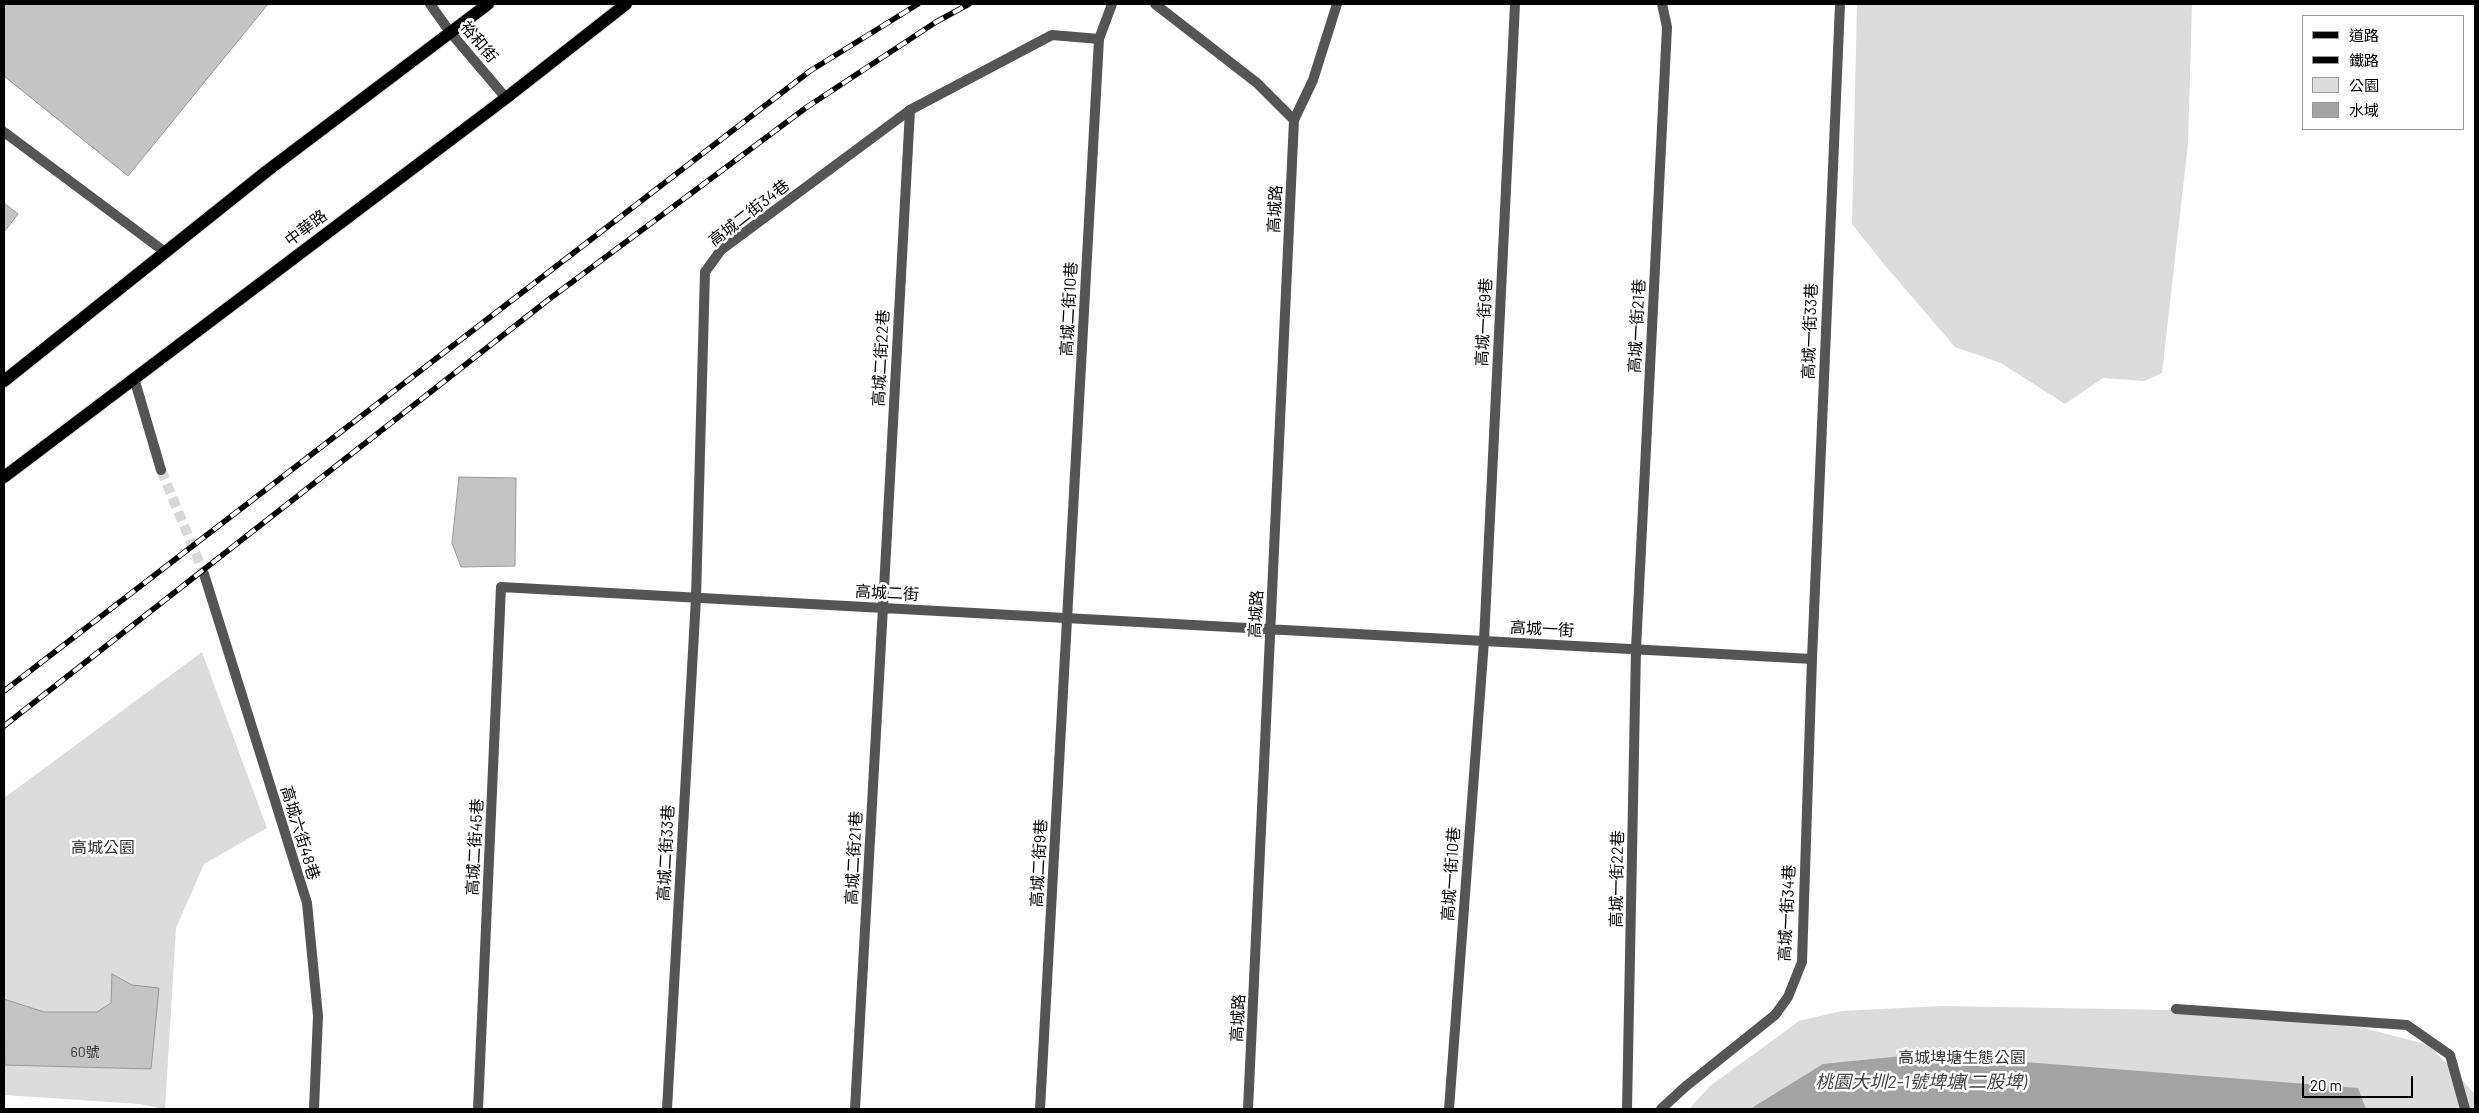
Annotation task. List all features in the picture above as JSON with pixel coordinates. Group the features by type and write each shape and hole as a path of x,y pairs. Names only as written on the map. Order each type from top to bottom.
{"main road":[{"path":"4,381 275,165 488,4"},
{"name":"中華路","path":"4,477 506,98 626,4"}],"street":[{"name":"裕和街","path":"430,4 450,32 506,98"},
{"name":"高城二街10巷","path":"1068,618 1099,39 1112,4"},
{"path":"1155,4 1257,84 1294,120"},
{"name":"高城路","path":"1248,1109 1294,120 1313,80 1337,4"},
{"name":"高城一街9巷","path":"1484,641 1514,4"},
{"name":"高城一街21巷","path":"1636,649 1667,27 1662,4"},
{"name":"高城一街33巷","path":"1812,659 1840,4"},
{"name":"高城二街34巷","path":"696,598 705,272 721,250 910,110 1052,35 1099,39"},
{"name":"高城二街22巷","path":"883,608 910,110"},
{"path":"4,132 165,252"},
{"path":"134,378 161,470"},
{"name":"高城六街48巷","path":"204,574 306,903 318,1016 314,1109"},
{"name":"高城二街","path":"501,587 1271,630"},
{"name":"高城二街45巷","path":"478,1109 501,587"},
{"name":"高城二街33巷","path":"667,1109 696,598"},
{"name":"高城二街21巷","path":"855,1109 883,608"},
{"name":"高城二街9巷","path":"1040,1109 1068,618"},
{"name":"高城一街","path":"1271,630 1812,659"},
{"name":"高城一街10巷","path":"1449,1109 1484,641"},
{"name":"高城一街22巷","path":"1627,1109 1636,649"},
{"name":"高城一街34巷","path":"1661,1109 1684,1087 1775,1015 1788,997 1802,962 1812,659"},
{"path":"2176,1009 2407,1025 2450,1055 2465,1109"}],"green space":[{"path":"1857,4 2192,4 2188,144 2162,373 2144,381 2103,378 2065,404 2001,363 1955,347 1883,263 1852,224"},
{"name":"高城公園","path":"202,652 267,828 204,864 176,928 165,1109 139,1104 4,1095 4,798"},
{"name":"高城埤塘生態公園","path":"1943,1006 2169,1010 2364,1028 2429,1045 2474,1093 2474,1109 1689,1109 1710,1086 1799,1021 1841,1011"}],"water":[{"name":"桃園大圳2-1號埤塘(二股埤)","path":"1922,1054 2358,1088 2366,1109 1750,1109 1823,1064"}],"building":[{"path":"4,4 268,4 128,176 4,76"},
{"path":"4,203 18,214 4,232"},
{"path":"459,477 516,478 515,566 461,567 452,543"},
{"path":"112,974 132,985 159,988 151,1069 5,1065 4,999 44,1012 97,1012 111,1003"}],"tunnel":[{"path":"161,470 204,574"}],"railway":[{"path":"4,691 810,71 918,4"},
{"path":"4,726 548,300 807,107 936,22 969,4"}]}
